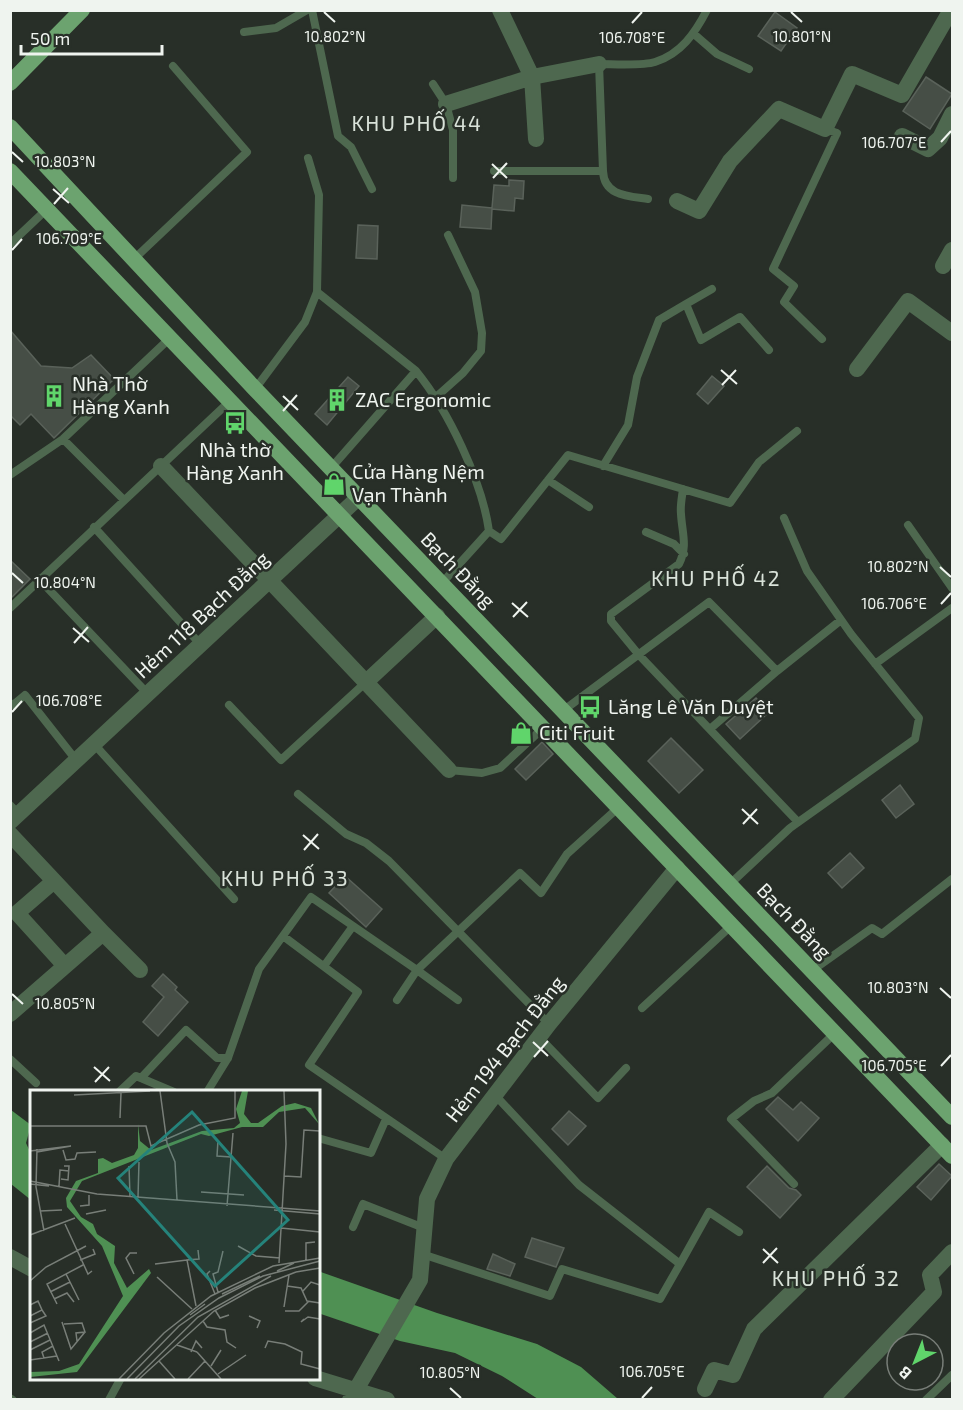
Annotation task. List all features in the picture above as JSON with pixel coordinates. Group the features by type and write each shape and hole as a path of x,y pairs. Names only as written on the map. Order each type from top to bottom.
{"main road":[{"path":"10,83 82,10"},
{"name":"Bạch Đằng","path":"10,127 189,320 948,1109"},
{"path":"10,171 835,1034 949,1146"},
{"path":"170,338 189,320"},
{"path":"677,868 697,849"}],"street":[{"path":"500,10 532,78 536,139"},
{"path":"677,201 699,211 729,161 778,109 825,129 852,74 902,95 951,10"},
{"path":"446,104 532,78 599,64"},
{"path":"902,136 928,149 940,138 952,114"},
{"path":"943,266 952,250"},
{"path":"857,369 908,301 952,333"},
{"path":"161,466 449,770"},
{"name":"Hẻm 118 Bạch Đằng","path":"13,814 94,744 359,497"},
{"path":"365,683 436,616"},
{"path":"10,834 140,970"},
{"name":"Hẻm 194 Bạch Đằng","path":"353,1395 420,1280 427,1198 446,1159 544,1030 677,868"},
{"path":"54,881 17,913 65,966"},
{"path":"10,1014 103,933"},
{"path":"705,1389 714,1370 733,1374 754,1329 949,1146"},
{"path":"831,1400 934,1292 930,1275 952,1252"},
{"path":"10,1257 30,1268"},
{"path":"319,1380 353,1395 387,1400"}],"lane":[{"path":"244,32 276,28 307,10"},
{"path":"312,10 338,136 351,147 372,189"},
{"path":"648,199 615,193 608,189 604,180 599,64 654,63 668,56 694,34 707,10"},
{"path":"694,34 717,54 749,69"},
{"path":"134,259 247,152 173,66"},
{"path":"433,84 446,104 453,130 453,178"},
{"path":"822,339 784,302 794,286 773,269 837,133 825,129"},
{"path":"255,389 305,322 317,292 319,195 308,158"},
{"path":"494,171 603,171"},
{"path":"10,244 47,209"},
{"path":"435,398 463,374 481,351 482,333 475,292 448,235"},
{"path":"603,466 628,425 637,376 659,320 712,289"},
{"path":"317,292 416,371 428,386 466,455 486,509 489,531 501,540 568,455 730,503 759,462 797,431"},
{"path":"686,304 701,340 740,317 769,350"},
{"path":"10,475 63,439 170,338"},
{"path":"331,468 416,371"},
{"path":"10,608 230,401"},
{"path":"63,439 124,500"},
{"path":"548,480 589,507"},
{"path":"683,489 680,513 685,543 684,554 679,564 611,614 611,621 639,655 798,822"},
{"path":"730,884 798,822 915,739 919,718 841,620 807,571 784,518"},
{"path":"908,525 952,588"},
{"path":"94,527 201,645"},
{"path":"442,583 489,531"},
{"path":"646,532 674,544 684,554"},
{"path":"39,579 148,694"},
{"path":"564,710 709,602 777,671"},
{"path":"875,664 952,608"},
{"path":"710,729 841,620"},
{"path":"229,705 281,760 365,683"},
{"path":"10,703 13,705 25,695 76,760"},
{"path":"449,770 482,773 500,768 542,729"},
{"path":"94,744 234,899"},
{"path":"298,794 346,834 366,843 389,861 459,931 544,1030 598,1098 626,1068"},
{"path":"397,1000 417,970 520,873 541,893 567,854 619,807"},
{"path":"813,970 872,928 882,934 952,879"},
{"path":"208,1090 228,1058 258,969 311,897 458,1000"},
{"path":"642,1008 732,925"},
{"path":"324,966 353,926"},
{"path":"283,936 358,992 309,1065 446,1159"},
{"path":"141,1078 186,1030 217,1058 228,1058"},
{"path":"794,1184 731,1119 754,1101 772,1093 835,1034"},
{"path":"10,1059 36,1083"},
{"path":"121,1090 136,1076 169,1090"},
{"path":"495,1095 579,1185 680,1264"},
{"path":"320,1139 371,1153 386,1119"},
{"path":"353,1227 363,1204 424,1228"},
{"path":"422,1254 550,1296 562,1269 660,1299 709,1212 740,1232"},
{"path":"926,1400 952,1375"},
{"path":"109,1400 120,1380"}],"shaded area":[{"path":"11,1110 30,1124 26,1143 30,1152 30,1199 11,1184"},
{"path":"320,1272 437,1313 537,1344 581,1367 618,1399 538,1399 502,1376 455,1353 400,1341 320,1314"}],"building":[{"path":"775,12 797,28 781,51 758,36"},
{"path":"926,77 952,94 930,129 903,111"},
{"path":"509,180 524,181 523,199 515,198 514,211 492,209 491,229 460,227 462,205 492,208 494,185 509,186"},
{"path":"358,225 378,226 377,259 356,258"},
{"name":"Nhà Thờ Hàng Xanh","path":"10,330 41,366 72,368 91,355 114,379 54,438 31,414 20,425 10,415"},
{"path":"712,376 724,386 708,404 697,394"},
{"name":"ZAC Ergonomic","path":"348,377 359,386 327,425 315,414"},
{"path":"10,560 30,579 10,599"},
{"path":"756,698 769,712 740,739 726,724"},
{"path":"671,738 703,770 679,793 648,761"},
{"path":"542,742 553,754 526,780 515,769"},
{"path":"900,785 914,804 896,818 882,800"},
{"path":"850,853 864,868 842,888 828,873"},
{"path":"345,876 382,909 366,927 329,893"},
{"path":"163,974 188,1002 158,1036 143,1022 164,997 152,986"},
{"path":"778,1097 793,1110 801,1102 819,1118 798,1141 766,1109"},
{"path":"569,1111 586,1126 568,1145 552,1129"},
{"path":"939,1164 952,1176 931,1200 917,1187"},
{"path":"767,1166 789,1188 801,1195 780,1218 747,1187"},
{"path":"532,1238 564,1248 556,1267 525,1257"},
{"path":"493,1254 515,1264 510,1276 487,1269"}],"place":[{"name":"Nhà Thờ Hàng Xanh","path":"54,396"},
{"name":"ZAC Ergonomic","path":"337,400"},
{"name":"Nhà thờ Hàng Xanh","path":"235,423"},
{"name":"Cửa Hàng Nệm Vạn Thành","path":"334,484"},
{"name":"Lăng Lê Văn Duyệt","path":"590,707"},
{"name":"Citi Fruit","path":"521,733"}],"district":[{"name":"KHU PHỐ 44","path":"417,124"},
{"name":"KHU PHỐ 42","path":"716,579"},
{"name":"KHU PHỐ 33","path":"285,879"},
{"name":"KHU PHỐ 32","path":"836,1279"}]}
